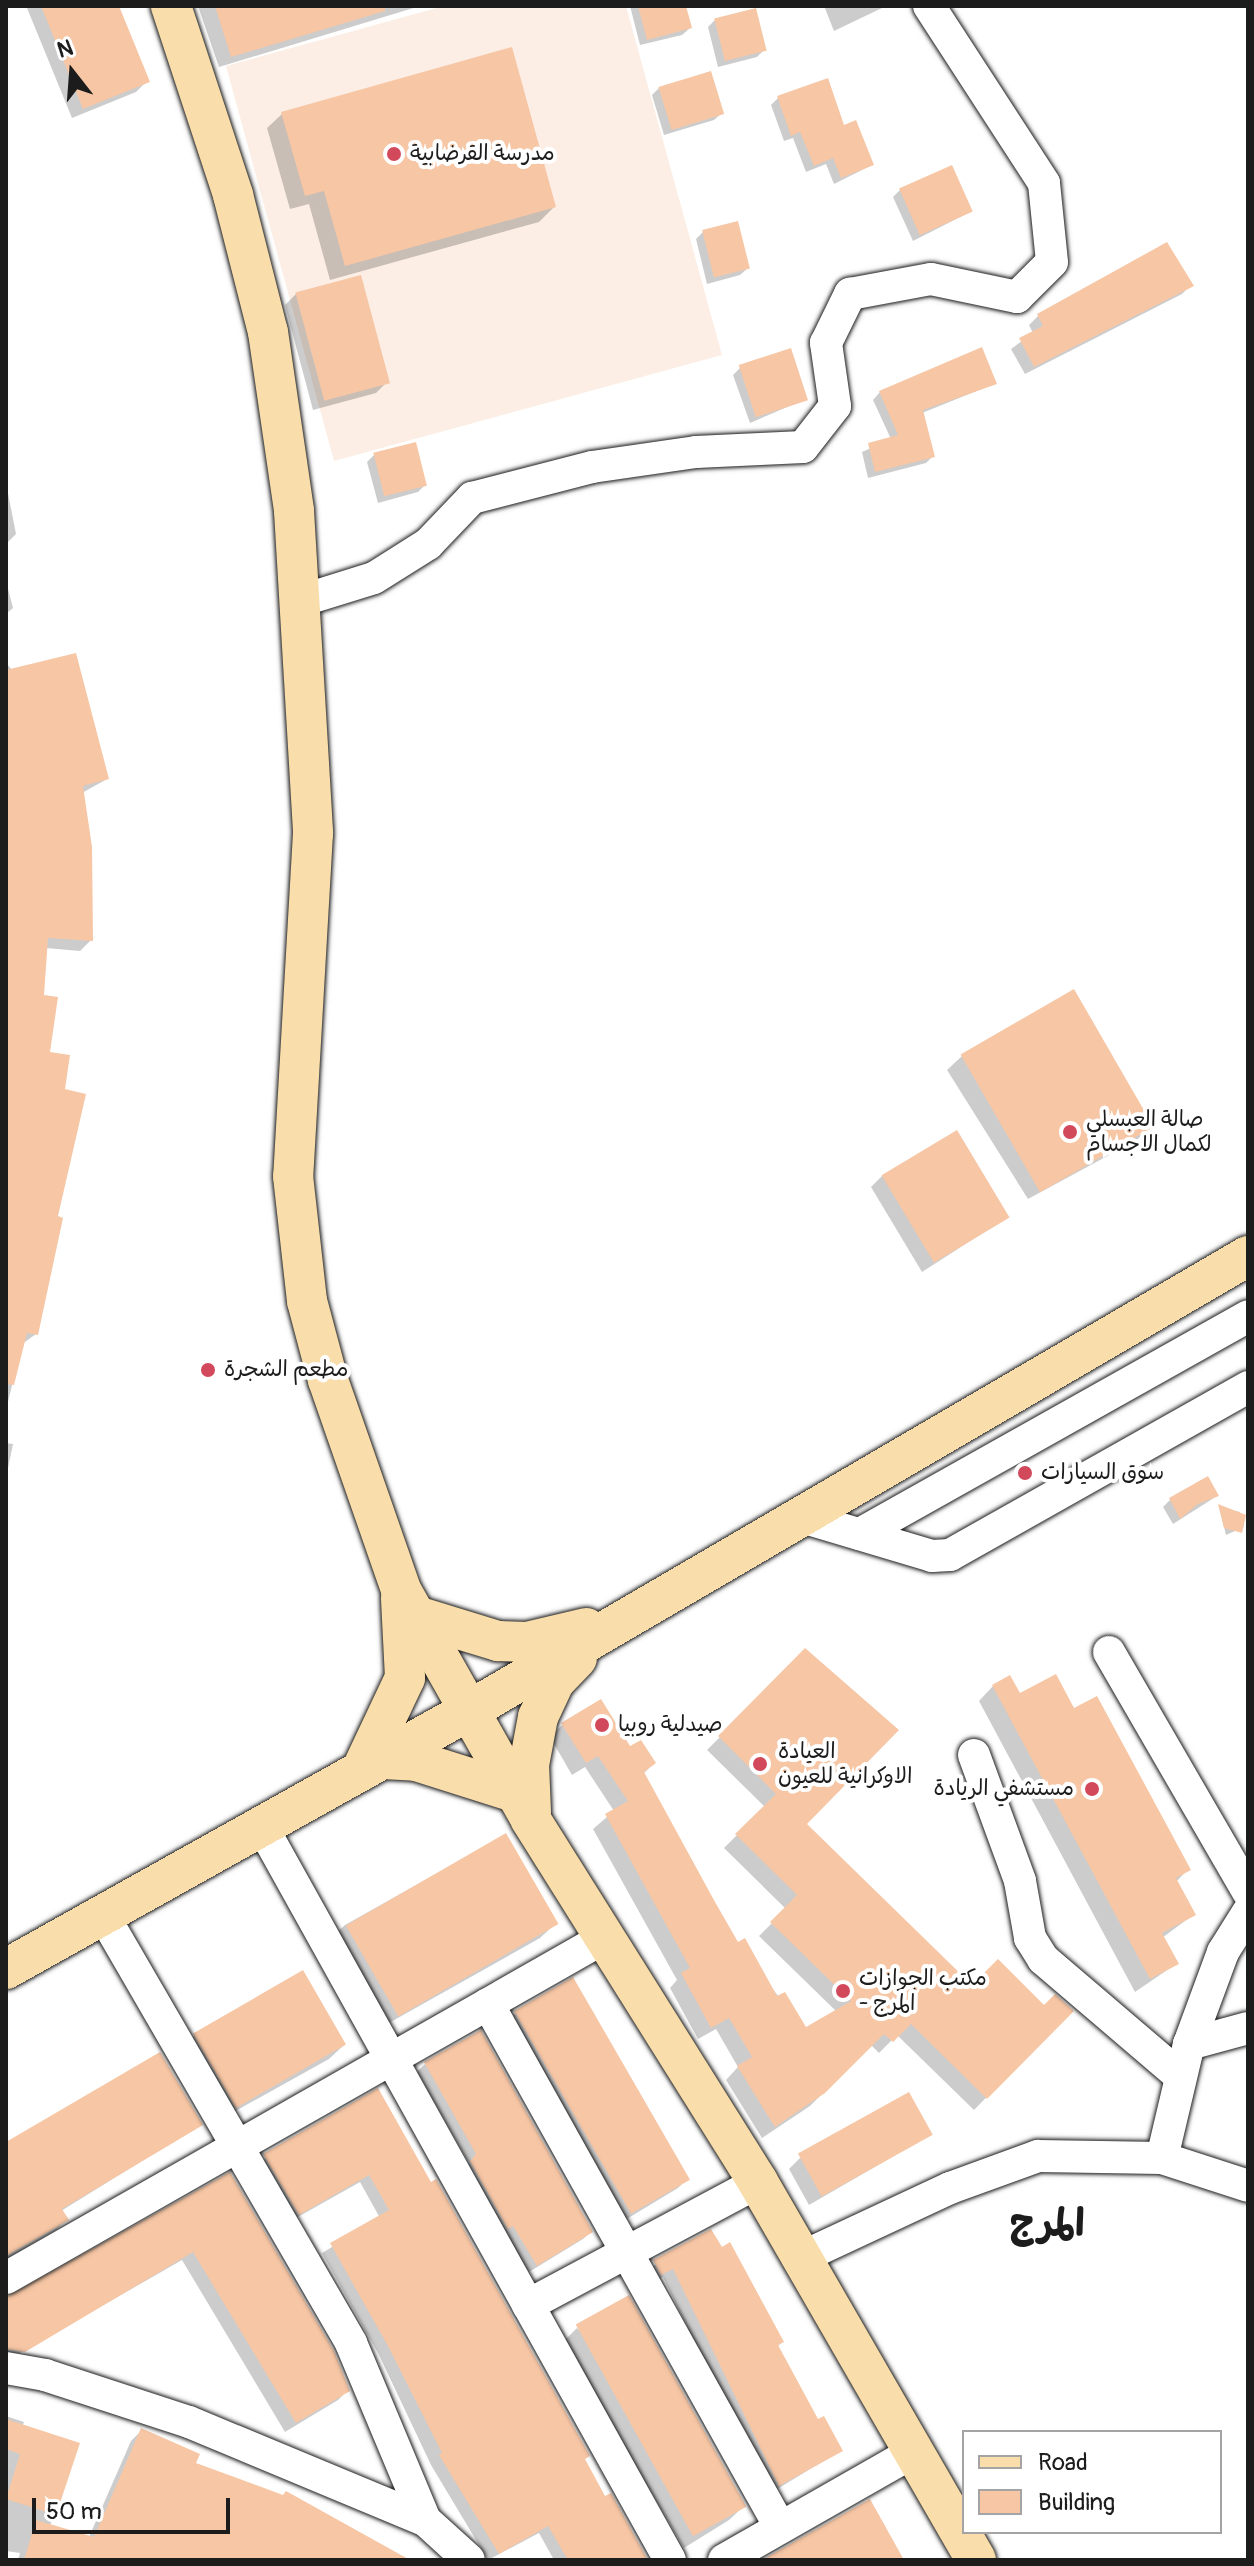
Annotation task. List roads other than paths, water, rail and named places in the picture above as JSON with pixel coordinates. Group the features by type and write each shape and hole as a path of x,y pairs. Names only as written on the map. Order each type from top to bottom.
{"main road":[{"path":"171,6 229,182 268,332 294,511 313,833 297,1044 296,1230 307,1301 328,1380 408,1603 524,1807 758,2182 910,2454 976,2560"},
{"path":"6,1969 260,1823 470,1710 1248,1256"},
{"path":"408,1603 498,1641 527,1642 615,1625"},
{"path":"372,1765 405,1678 408,1603"},
{"path":"524,1807 538,1717 554,1682 615,1625"},
{"path":"372,1765 416,1761 524,1807"}],"street":[{"path":"300,601 374,578 428,544 472,498 592,467 696,452 803,447 835,406 826,343 850,294 931,279 1017,297 1052,262 1044,183 929,6"},
{"path":"860,1534 1248,1316"},
{"path":"798,1516 932,1556 950,1555 1248,1387"},
{"path":"1109,1652 1248,1892"},
{"path":"974,1755 1020,1881 1030,1938 1043,1959 1179,2075"},
{"path":"260,1823 670,2560"},
{"path":"1162,2158 1179,2075 1189,2044 1223,1952 1248,1912"},
{"path":"102,1913 234,2148 351,2343 425,2520"},
{"path":"6,2278 604,1938"},
{"path":"488,2004 780,2527"},
{"path":"1189,2044 1248,2028"},
{"path":"800,2258 1010,2163 1061,2153 1162,2158 1248,2186"},
{"path":"528,2305 758,2182"},
{"path":"6,2368 45,2375 189,2422 425,2520 469,2560"},
{"path":"724,2560 910,2454"}],"place":[{"name":"مدرسة القرضابية","path":"394,154"},
{"name":"صالة العبسلي لكمال الاجسام","path":"1070,1132"},
{"name":"مطعم الشجرة","path":"208,1370"},
{"name":"سوق السيارات","path":"1025,1473"},
{"name":"صيدلية روبيا","path":"602,1725"},
{"name":"العيادة الاوكرانية للعيون","path":"760,1764"},
{"name":"مستشفي الريادة","path":"1092,1789"},
{"name":"مكتب الجوازات - المرج","path":"843,1991"}],"district":[{"name":"المرج","path":"1047,2225"}]}
